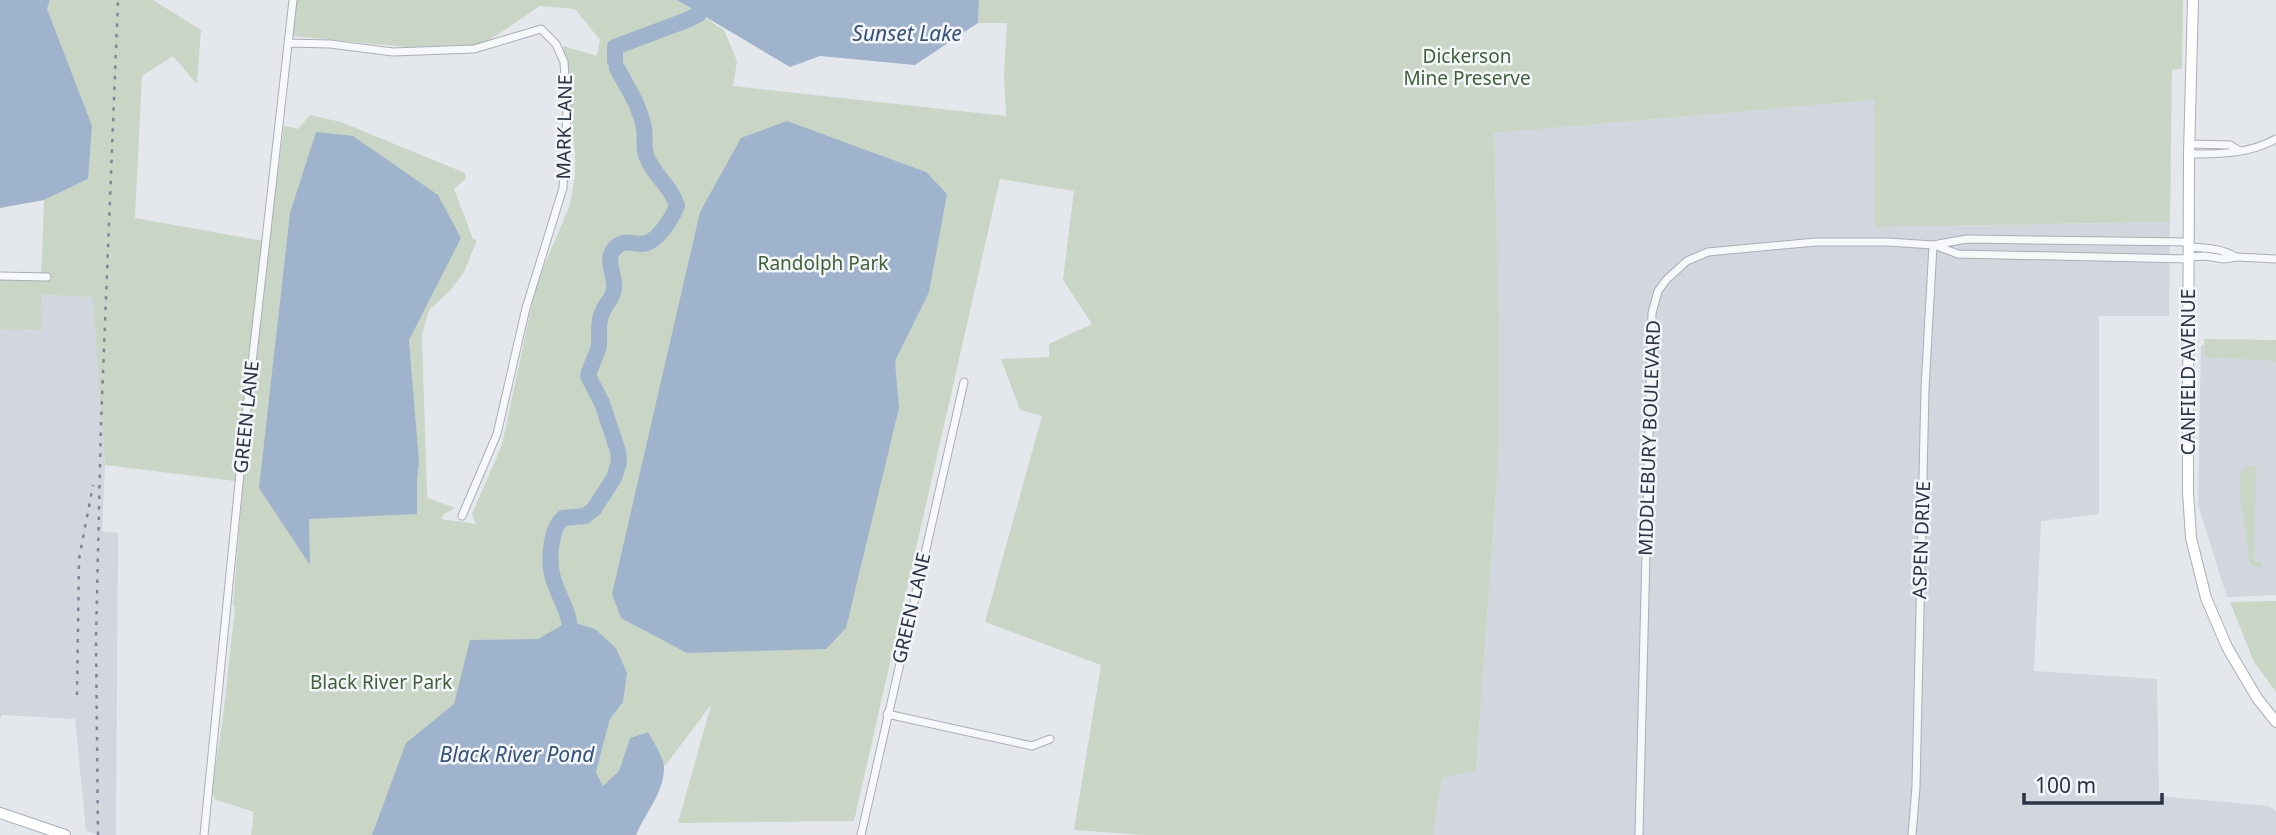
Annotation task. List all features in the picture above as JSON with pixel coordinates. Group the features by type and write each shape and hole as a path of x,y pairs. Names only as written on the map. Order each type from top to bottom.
{"street":[{"name":"GREEN LANE","path":"204,835 243,443 293,0"},
{"name":"CANFIELD AVENUE","path":"2193,0 2189,149 2188,492 2191,538 2206,598 2227,647 2257,698 2276,722"},
{"name":"MARK LANE","path":"288,43 330,44 393,52 474,49 541,29 556,44 564,62 568,111 563,188 526,308 497,434 462,516"},
{"path":"2189,149 2230,153 2251,149 2276,139"},
{"name":"MIDDLEBURY BOULEVARD","path":"1639,835 1652,313 1658,291 1674,271 1687,261 1717,250 1826,242 1933,245 1967,239 2189,251"},
{"name":"MIDDLEBURY BOULEVARD","path":"1933,245 1958,254 2189,251"},
{"name":"ASPEN DRIVE","path":"1912,835 1916,787 1925,384 1933,245"},
{"path":"2189,251 2224,259 2276,259"},
{"path":"0,276 47,277"},
{"name":"GREEN LANE","path":"861,835 964,382"},
{"path":"887,714 1032,746 1050,738"},
{"path":"0,813 65,835"}],"shaded area":[{"path":"1874,100 1947,226 2170,222 2169,316 2099,316 2099,514 2041,521 2034,671 2157,679 2159,796 2269,806 2276,811 2276,835 1433,835 1442,778 1476,771 1499,450 1494,133"},
{"path":"41,295 94,297 105,465 102,531 118,533 116,835 100,835 86,831 75,719 2,715 0,720 0,329 42,330"},
{"path":"2201,345 2276,347 2276,595 2227,597 2198,505"}],"green space":[{"path":"50,0 153,0 201,30 197,84 173,56 142,76 135,218 269,242 284,126 298,129 310,115 341,122 465,173 466,178 454,189 473,239 477,240 464,272 449,292 429,310 422,335 427,495 428,498 455,508 441,519 476,524 472,514 502,445 536,285 570,205 575,176 575,154 563,46 597,56 600,40 575,9 540,6 470,53 292,36 296,0 677,0 724,30 737,61 733,86 1006,116 1004,75 1007,23 978,23 979,0 2183,0 2182,69 2172,70 2170,222 1875,227 1874,100 1494,133 1499,450 1476,771 1442,778 1433,835 1144,835 1074,830 1101,665 985,622 1042,416 1020,410 1001,359 1049,357 1049,344 1092,324 1063,280 1074,191 1000,179 854,821 678,823 711,705 665,766 648,732 630,738 619,771 604,787 596,772 610,719 623,702 500,835 251,835 254,812 214,799 214,795 211,795 223,718 235,607 243,482 105,465 93,297 41,295 42,330 0,329 0,277 41,278 44,200 88,179 47,9"},
{"path":"2204,339 2276,340 2276,361 2205,357"},
{"path":"2250,466 2263,466 2256,467 2254,562 2262,563 2262,567 2252,566 2249,561 2241,500 2241,472"},
{"path":"2276,601 2276,692 2254,662 2230,602"}],"water":[{"path":"0,0 50,0 47,9 92,126 88,179 44,200 0,208"},
{"name":"Sunset Lake","path":"677,0 979,0 978,23 915,65 820,56 790,67"},
{"path":"787,121 926,172 947,194 929,292 895,361 899,408 846,628 826,649 687,653 621,618 612,594 700,212 741,138"},
{"path":"316,132 353,136 438,195 461,238 409,340 419,463 417,514 309,519 310,565 259,488 290,213"},
{"name":"Black River Pond","path":"569,621 595,629 616,648 627,673 623,702 610,719 596,772 603,786 619,771 630,738 648,732 662,759 664,768 661,786 636,835 372,835 406,743 454,704 470,640 538,639"}],"waterway":[{"path":"615,61 615,47 699,14"},
{"path":"569,621 551,571 551,546 555,530 563,518 585,516 594,509 614,478 619,462 602,403 588,376 599,345 600,317 614,289 610,257 622,243 641,244 653,240 668,223 677,206 646,156 644,128 639,112 617,68"}],"railway":[{"path":"98,835 96,639 101,423 118,0"},
{"path":"77,695 79,559 93,485"}],"park label":[{"name":"Dickerson Mine Preserve","path":"1467,67"},
{"name":"Randolph Park","path":"823,263"},
{"name":"Black River Park","path":"381,682"}]}
